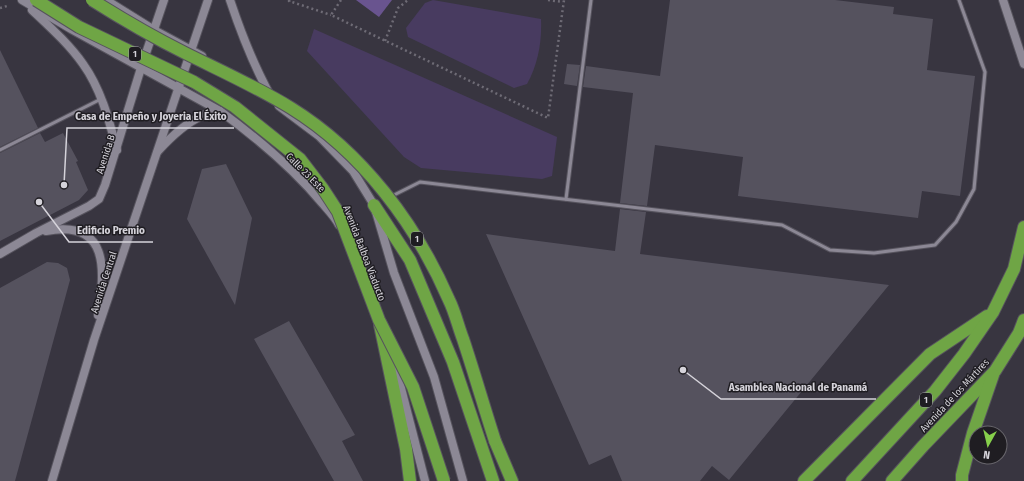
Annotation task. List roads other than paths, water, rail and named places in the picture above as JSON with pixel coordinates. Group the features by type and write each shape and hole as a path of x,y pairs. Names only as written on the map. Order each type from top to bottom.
{"highway":[{"name":"Avenida Balboa Viaducto","path":"36,0 79,27 194,82 235,107 300,159 338,212 379,320 406,449 410,481"},
{"name":"1","path":"92,0 124,20 292,108 323,130 359,163 395,205 419,241 450,300 495,441"},
{"path":"377,203 410,260 453,362 493,481"},
{"name":"Avenida de los Mártires","path":"852,481 935,391 964,354 993,312 1014,269 1024,227"},
{"path":"804,481 930,354 993,312"},
{"path":"379,320 413,387 444,481"},
{"name":"Avenida de los Mártires","path":"892,481 923,446 995,371 1019,333 1024,320"},
{"path":"962,481 962,475 973,433 995,371"},
{"path":"495,441 504,481"},
{"path":"495,441 512,481"}],"main road":[{"path":"106,0 154,30 191,49 236,76 319,136 353,171 377,203 394,273 434,377 463,481"},
{"name":"Avenida B","path":"0,254 36,233 89,206 98,199 105,185 117,150 141,68 164,0"},
{"name":"Avenida Central","path":"52,481 94,340 208,0"},
{"path":"230,0 256,70 274,103"},
{"path":"1003,0 1024,64"},
{"path":"22,1 62,40 83,64 101,99 111,126 117,150"},
{"name":"Calle 23 Este","path":"22,1 71,30 179,87 220,111 278,158 309,186 338,222 360,261 377,302 400,379 425,481"},
{"path":"156,153 185,126 202,116 220,111"},
{"path":"36,233 58,229 76,230 92,240 98,249 101,257 103,277 94,340"}],"lane":[{"path":"566,199 592,0"},
{"path":"387,198 420,182 782,225 830,250 874,253 935,245 956,222 974,189 985,72 959,0"},
{"path":"0,150 101,99"}],"place":[{"name":"Casa de Empeño y Joyeria El Éxito","path":"64,185"},
{"name":"Edificio Premio","path":"39,202"},
{"name":"Asamblea Nacional de Panamá","path":"683,370"}]}
